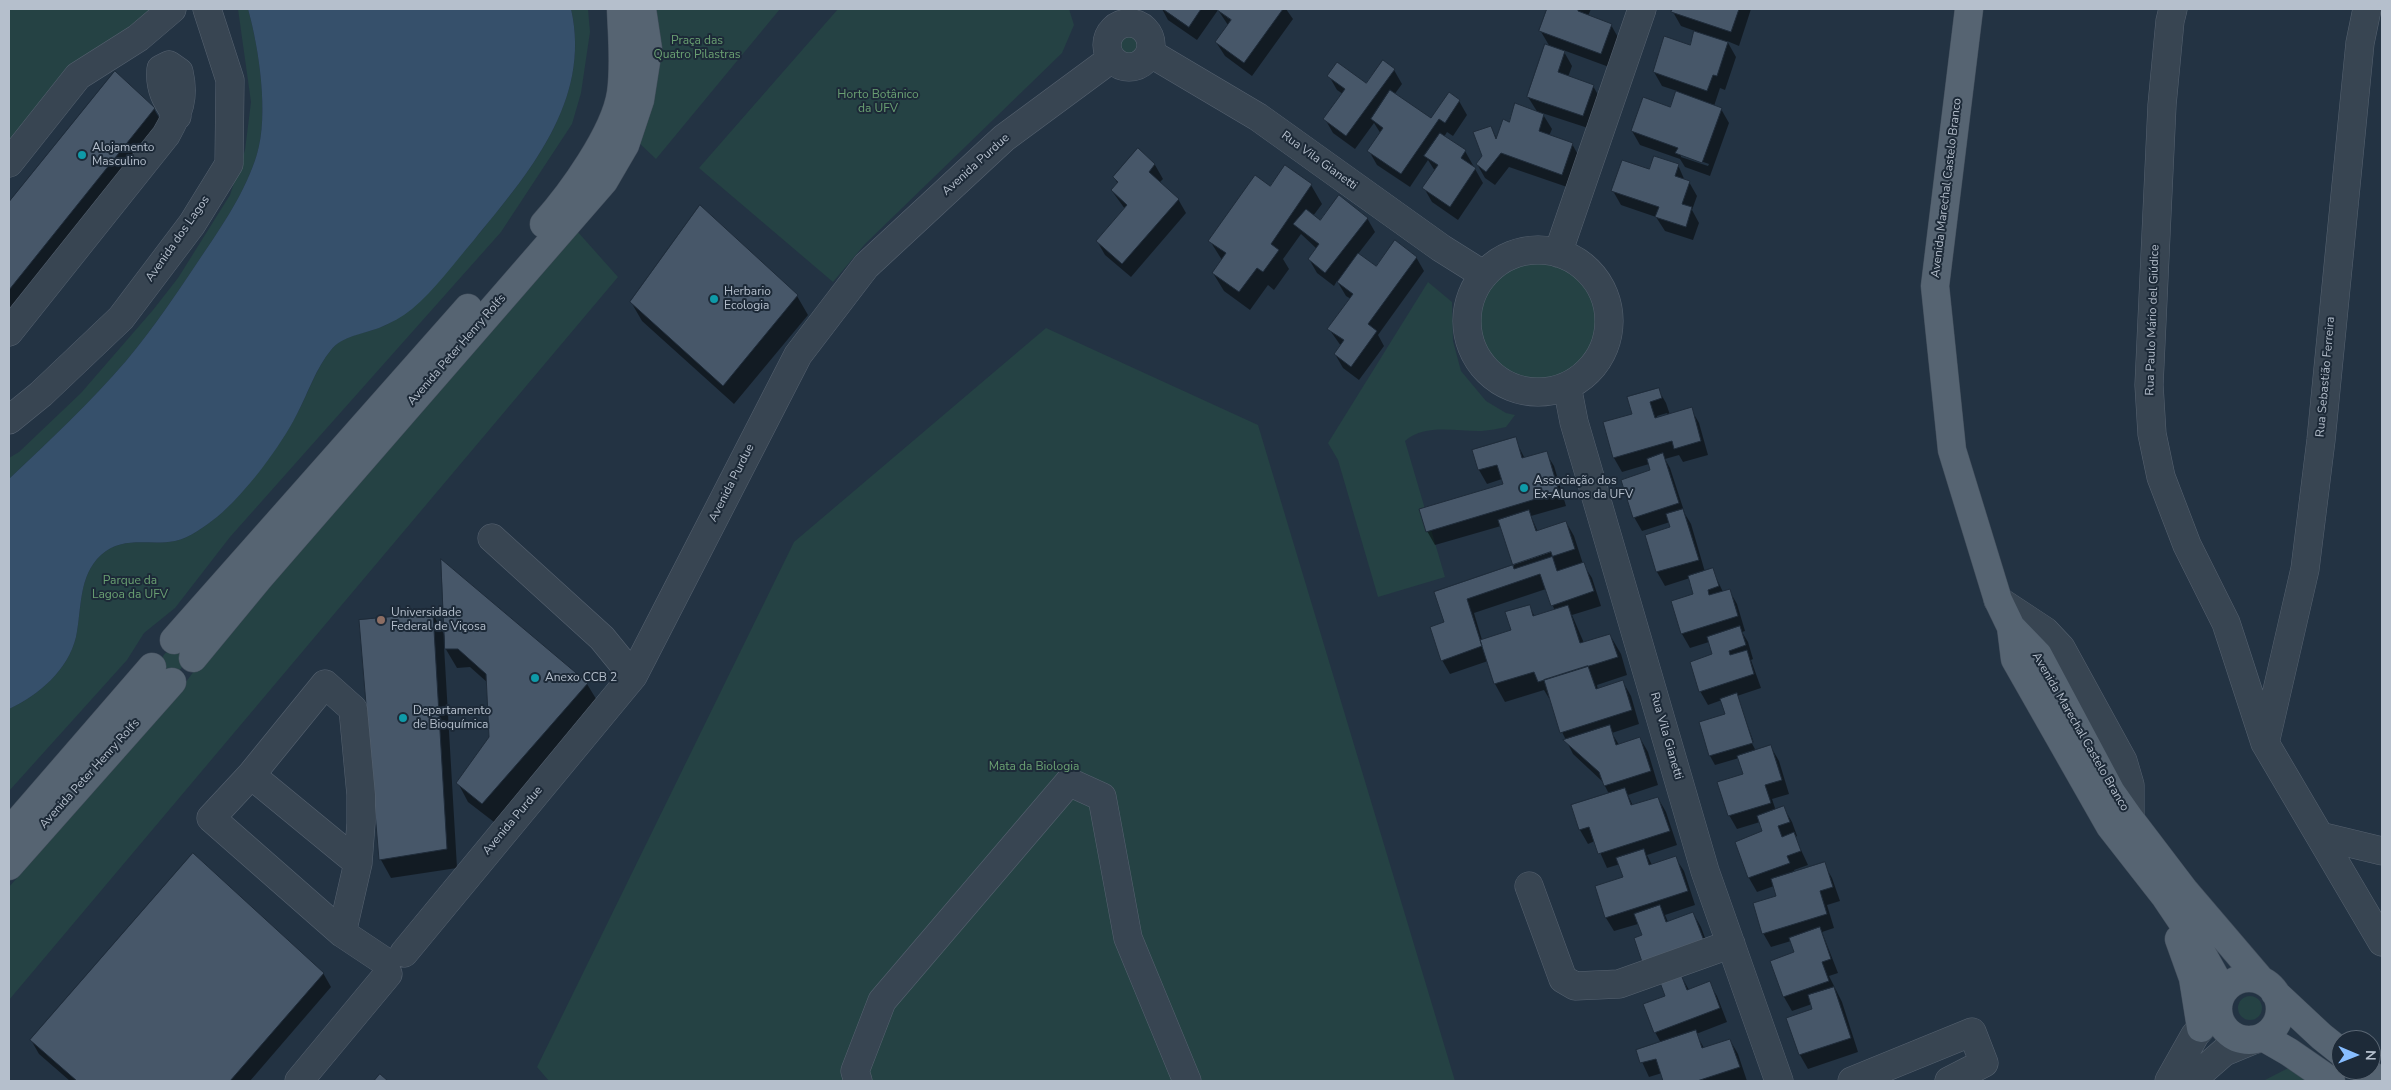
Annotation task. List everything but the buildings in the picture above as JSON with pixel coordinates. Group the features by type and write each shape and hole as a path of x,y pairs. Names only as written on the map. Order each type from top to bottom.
{"main road":[{"name":"Avenida Peter Henry Rolfs","path":"184,649 270,529 551,216 608,135 621,94 623,52 621,9"},
{"name":"Avenida Peter Henry Rolfs","path":"184,649 259,578 604,181 625,145 640,100 648,49 642,9"},
{"name":"Avenida Marechal Castelo Branco","path":"1969,9 1935,286 1952,450 1998,600 2011,628 2015,659 2110,826 2164,895 2195,942 2214,1010"},
{"name":"Avenida Marechal Castelo Branco","path":"2011,628 2038,655 2112,792 2184,890 2268,986 2331,1044"},
{"path":"161,643 184,649 190,672 179,681 162,675 151,660 156,647 161,643"},
{"name":"Avenida Peter Henry Rolfs","path":"9,832 162,675"},
{"name":"Avenida Peter Henry Rolfs","path":"9,866 162,675"},
{"path":"2164,895 2193,978 2225,1030 2238,1038 2258,1038 2289,1052 2331,1081"},
{"path":"2214,1010 2230,983 2250,977 2268,986 2280,1002 2280,1012 2271,1031 2258,1038"}],"street":[{"path":"9,163 78,76 138,38 172,9"},
{"name":"Avenida dos Lagos","path":"9,420 41,394 121,318 192,224 229,164 230,80 207,9"},
{"path":"1558,252 1642,9"},
{"name":"Rua Paulo Mário del Giúdice","path":"2173,9 2170,21 2162,105 2149,385 2152,434 2161,477 2187,545 2226,623 2265,743 2382,942"},
{"name":"Rua Sebastião Ferreira","path":"2265,743 2305,568 2320,440 2360,43 2367,9"},
{"path":"1115,16 1141,26 1150,38 1150,53 1147,59 1136,67 1122,66 1111,59 1108,53 1107,39 1115,16"},
{"name":"Rua Vila Gianetti","path":"1150,53 1258,117 1441,248 1484,275"},
{"name":"Avenida Purdue","path":"299,1081 392,963 633,676 798,355 866,266 1004,138 1111,59"},
{"path":"9,332 166,135 176,116"},
{"path":"1540,250 1558,252 1578,261 1593,276 1604,295 1609,316 1608,338 1599,358 1585,375 1567,386 1546,392 1523,391 1502,383 1484,368 1472,348 1468,326 1470,303 1484,275 1505,258 1522,252 1540,250"},
{"name":"Rua Vila Gianetti","path":"1567,386 1574,422 1702,861 1779,1081"},
{"path":"492,538 602,638 633,676"},
{"path":"1998,600 2046,631 2061,648 2123,761 2130,785 2130,819"},
{"path":"342,933 358,863 361,795 353,709 325,684 251,774 211,818 342,933 392,963"},
{"path":"251,774 358,863"},
{"path":"858,1081 855,1071 882,1001 1069,782 1102,796 1128,938 1187,1081"},
{"path":"2320,836 2382,851"},
{"path":"1528,886 1563,979 1576,986 1619,984 1731,944"},
{"path":"2169,1081 2214,1010"},
{"path":"1852,1081 1972,1032 1984,1063 1949,1081"},
{"path":"2191,1081 2224,1052 2258,1038"}],"green space":[{"path":"9,9 167,9 78,76 9,163"},
{"path":"238,9 248,9 259,62 262,101 261,138 247,181 217,233 136,349 84,407 9,479 9,458 19,452 81,393 153,310 178,278 230,195 245,150 251,102"},
{"name":"Parque da Lagoa da UFV","path":"571,9 588,9 590,32 581,93 572,124 501,232 230,537 175,608 144,633 127,660 9,791 9,709 41,689 59,671 66,660 76,637 82,593 88,573 94,563 109,549 118,545 137,542 175,541 186,537 228,508 272,454 290,426 331,350 345,339 380,328 396,319 431,288 463,253 522,180 554,128 566,100 573,71 575,41"},
{"name":"Praça das Quatro Pilastras","path":"651,9 780,9 656,159 636,140"},
{"name":"Horto Botânico da UFV","path":"838,9 1069,9 1074,25 1062,53 865,244 833,282 699,168"},
{"path":"1127,33 1135,33 1142,40 1142,48 1135,55 1127,55 1120,48 1120,40"},
{"path":"577,231 618,277 9,1000 9,887 165,710 197,667"},
{"path":"1537,262 1560,266 1580,279 1593,299 1597,322 1593,345 1580,365 1560,378 1537,382 1514,378 1494,365 1481,345 1477,322 1481,299 1494,279 1514,266"},
{"path":"1428,282 1452,302 1453,341 1461,371 1486,401 1506,413 1515,415 1506,427 1482,431 1432,430 1413,435 1405,441 1445,577 1378,597 1338,460 1328,443"},
{"name":"Mata da Biologia","path":"1046,328 1258,425 1455,1081 549,1081 537,1067 794,542"},
{"path":"173,650 181,653 184,661 181,669 173,672 165,669 162,661 165,653"},
{"path":"2250,996 2258,1000 2262,1008 2258,1016 2250,1020 2242,1016 2238,1008 2242,1000"},
{"path":"2302,1061 2330,1081 2263,1081"}],"water":[{"path":"248,9 571,9 575,43 572,75 564,105 551,134 534,162 495,215 436,285 412,309 392,322 347,338 331,350 317,373 290,427 272,455 239,496 217,517 197,531 175,541 127,543 109,549 101,555 88,573 82,593 76,637 66,660 59,671 41,689 9,709 9,479 84,407 136,349 183,284 240,195 257,154 261,138 262,120 259,62"}],"place":[{"name":"Alojamento Masculino","path":"82,155"},
{"name":"Herbario Ecologia","path":"714,299"},
{"name":"Associação dos Ex-Alunos da UFV","path":"1524,488"},
{"name":"Universidade Federal de Viçosa","path":"381,620"},
{"name":"Anexo CCB 2","path":"535,678"},
{"name":"Departamento de Bioquímica","path":"403,718"}]}
